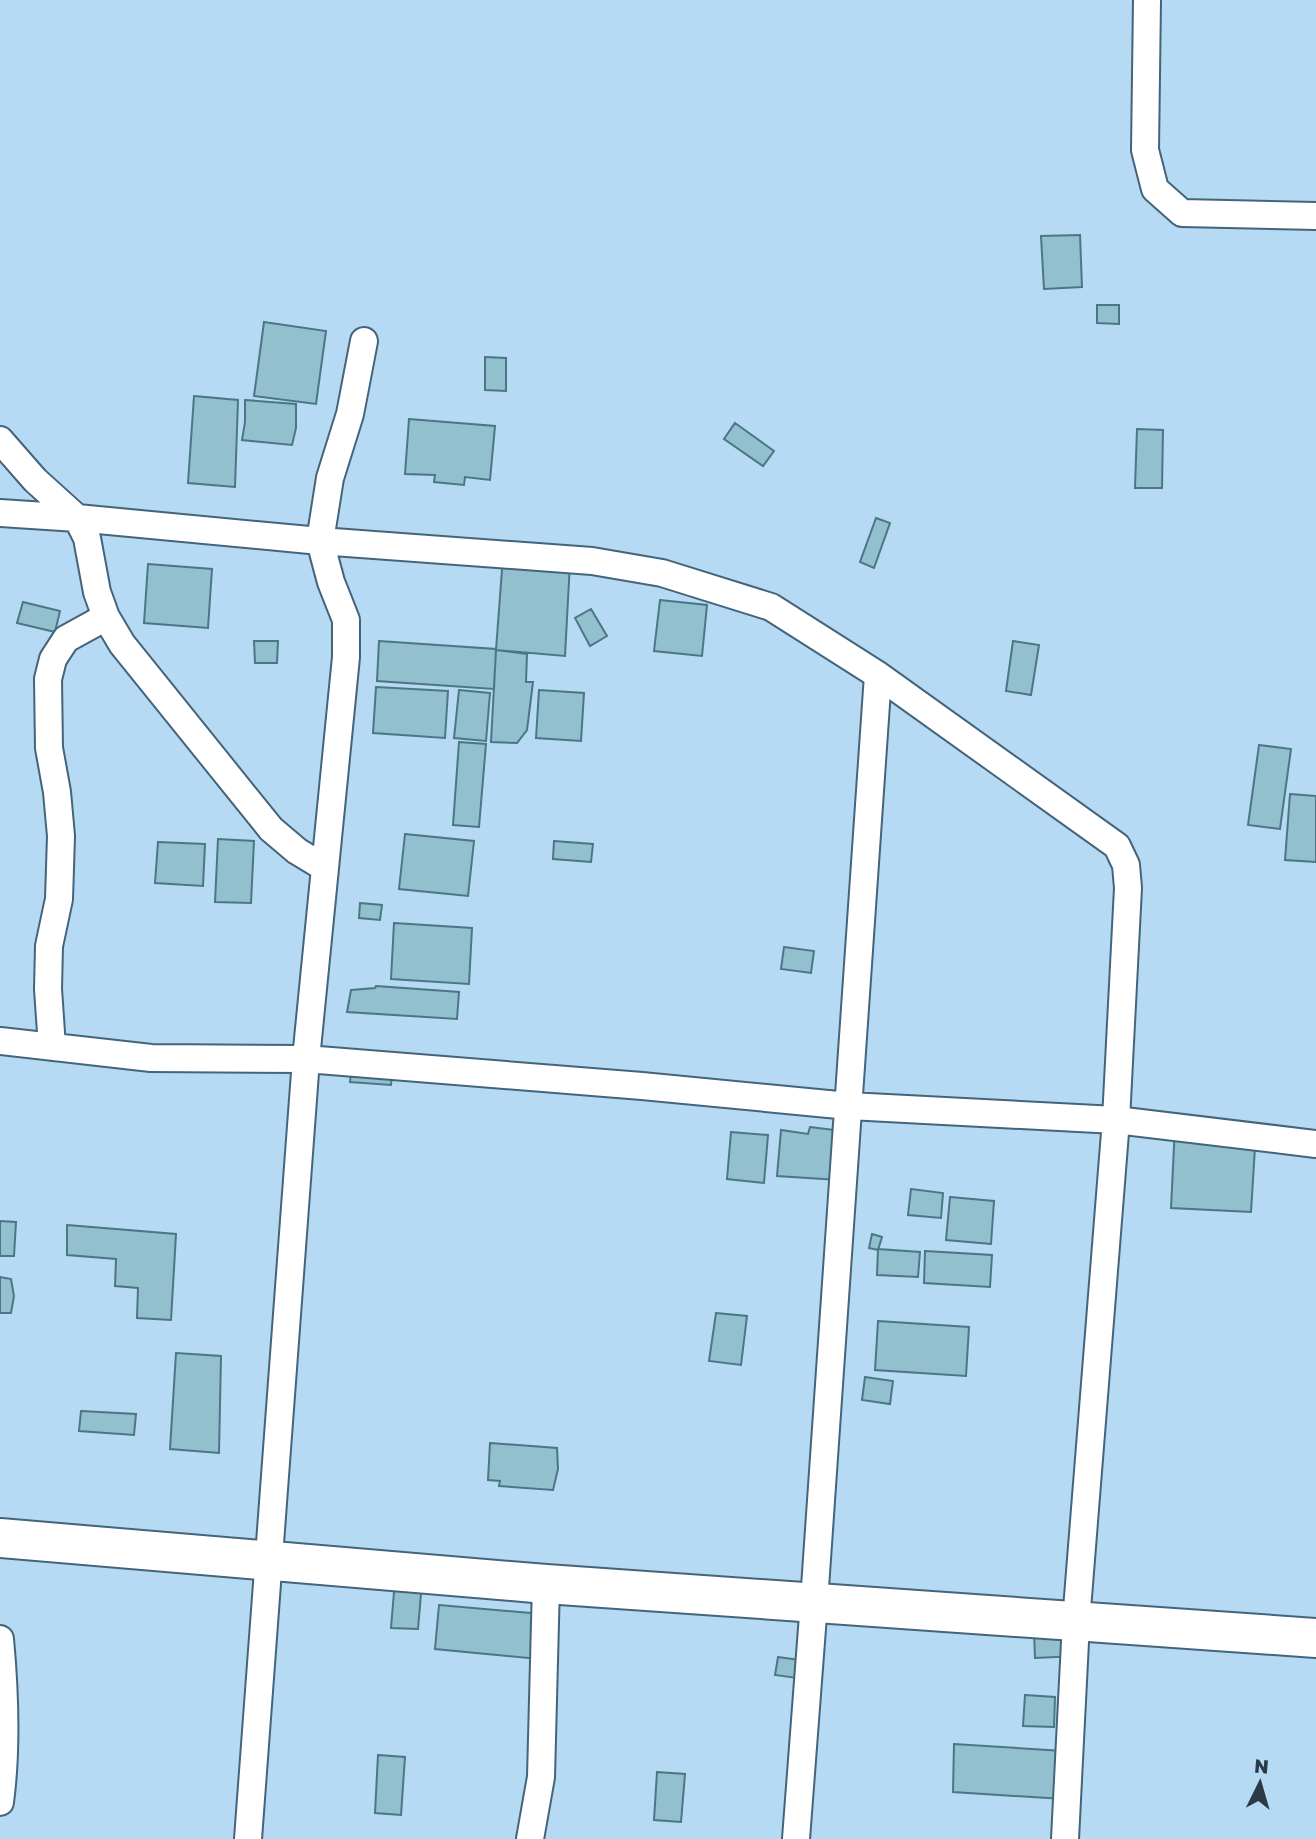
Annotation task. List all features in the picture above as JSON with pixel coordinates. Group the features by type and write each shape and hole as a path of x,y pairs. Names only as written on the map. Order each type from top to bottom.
{"street":[{"path":"1147,0 1145,150 1155,189 1182,213 1316,216"},
{"path":"248,1839 306,1059 346,657 346,620 331,582 320,541 330,478 350,414 364,341"},
{"path":"0,440 35,480 77,518 87,538 97,592 106,617 122,644 271,829 297,851 325,868"},
{"path":"0,513 592,561 662,573 771,607 878,675 1117,846 1126,865 1128,888 1116,1120 1076,1622 1065,1839"},
{"path":"52,1047 48,989 49,946 59,899 61,836 49,748 48,679 53,659 66,639 106,617"},
{"path":"796,1839 878,675"},
{"path":"0,1041 151,1058 306,1059 849,1106 1116,1120 1316,1144"},
{"path":"0,1538 546,1584 1316,1638"},
{"path":"530,1839 541,1777 546,1584"},
{"path":"0,1639 4,1682 4,1740 0,1802"}],"building":[{"path":"1080,235 1082,287 1044,289 1041,236"},
{"path":"1097,305 1119,305 1119,324 1097,323"},
{"path":"264,322 326,331 316,404 254,396"},
{"path":"485,357 506,358 506,391 485,390"},
{"path":"194,396 238,400 235,487 188,483"},
{"path":"245,400 296,404 296,428 292,445 242,440"},
{"path":"409,419 495,426 490,480 465,477 464,485 434,482 435,475 405,474"},
{"path":"735,423 774,451 763,466 724,439"},
{"path":"1137,429 1163,430 1162,488 1135,488"},
{"path":"876,518 890,523 874,568 860,562"},
{"path":"503,556 570,562 565,656 496,650"},
{"path":"148,564 212,569 208,628 144,623"},
{"path":"660,600 707,605 702,656 654,651"},
{"path":"23,602 60,611 55,632 17,623"},
{"path":"591,609 607,636 590,646 575,618"},
{"path":"254,641 278,641 277,663 255,663"},
{"path":"379,641 496,649 494,689 377,681"},
{"path":"1013,641 1039,645 1031,695 1006,691"},
{"path":"496,650 527,654 526,682 533,682 527,730 517,743 491,742"},
{"path":"376,687 448,691 445,738 373,733"},
{"path":"459,690 490,693 486,741 454,738"},
{"path":"539,690 584,693 581,741 536,738"},
{"path":"459,742 486,744 479,827 453,825"},
{"path":"1259,745 1291,749 1280,829 1248,825"},
{"path":"1290,794 1316,796 1316,862 1285,860"},
{"path":"405,834 474,841 468,896 399,889"},
{"path":"218,839 254,841 251,903 215,902"},
{"path":"554,841 593,844 591,862 553,859"},
{"path":"158,842 205,844 203,886 155,883"},
{"path":"360,903 382,905 380,920 359,918"},
{"path":"394,923 472,928 469,984 391,979"},
{"path":"784,947 814,951 811,973 781,969"},
{"path":"376,986 459,992 457,1019 347,1012 351,990"},
{"path":"352,1062 393,1066 391,1085 350,1082"},
{"path":"1175,1126 1256,1131 1251,1212 1171,1208"},
{"path":"810,1127 843,1131 838,1180 777,1176 781,1130 808,1134"},
{"path":"731,1132 768,1135 764,1183 727,1179"},
{"path":"911,1189 943,1193 941,1218 908,1215"},
{"path":"950,1197 994,1201 991,1244 946,1240"},
{"path":"0,1221 16,1222 14,1256 0,1256"},
{"path":"67,1225 176,1234 171,1320 137,1318 138,1288 115,1286 116,1259 67,1255"},
{"path":"872,1234 882,1237 878,1250 869,1248"},
{"path":"878,1249 920,1252 918,1277 877,1275"},
{"path":"925,1251 992,1255 990,1287 924,1283"},
{"path":"0,1277 11,1279 14,1296 11,1313 0,1313"},
{"path":"716,1313 747,1316 741,1365 709,1361"},
{"path":"878,1321 969,1327 966,1376 875,1370"},
{"path":"176,1353 221,1356 219,1453 170,1449"},
{"path":"865,1377 893,1381 890,1404 862,1400"},
{"path":"81,1411 136,1414 134,1435 79,1431"},
{"path":"490,1443 557,1448 558,1469 553,1490 499,1486 500,1481 488,1480"},
{"path":"395,1580 422,1582 418,1629 391,1628"},
{"path":"439,1605 542,1614 538,1659 435,1649"},
{"path":"1077,1630 1078,1656 1035,1658 1034,1631"},
{"path":"778,1657 800,1660 797,1678 775,1675"},
{"path":"1025,1695 1055,1697 1054,1727 1023,1726"},
{"path":"954,1744 1063,1751 1063,1799 953,1792"},
{"path":"378,1755 405,1757 401,1815 375,1813"},
{"path":"657,1772 685,1774 681,1822 654,1820"}]}
